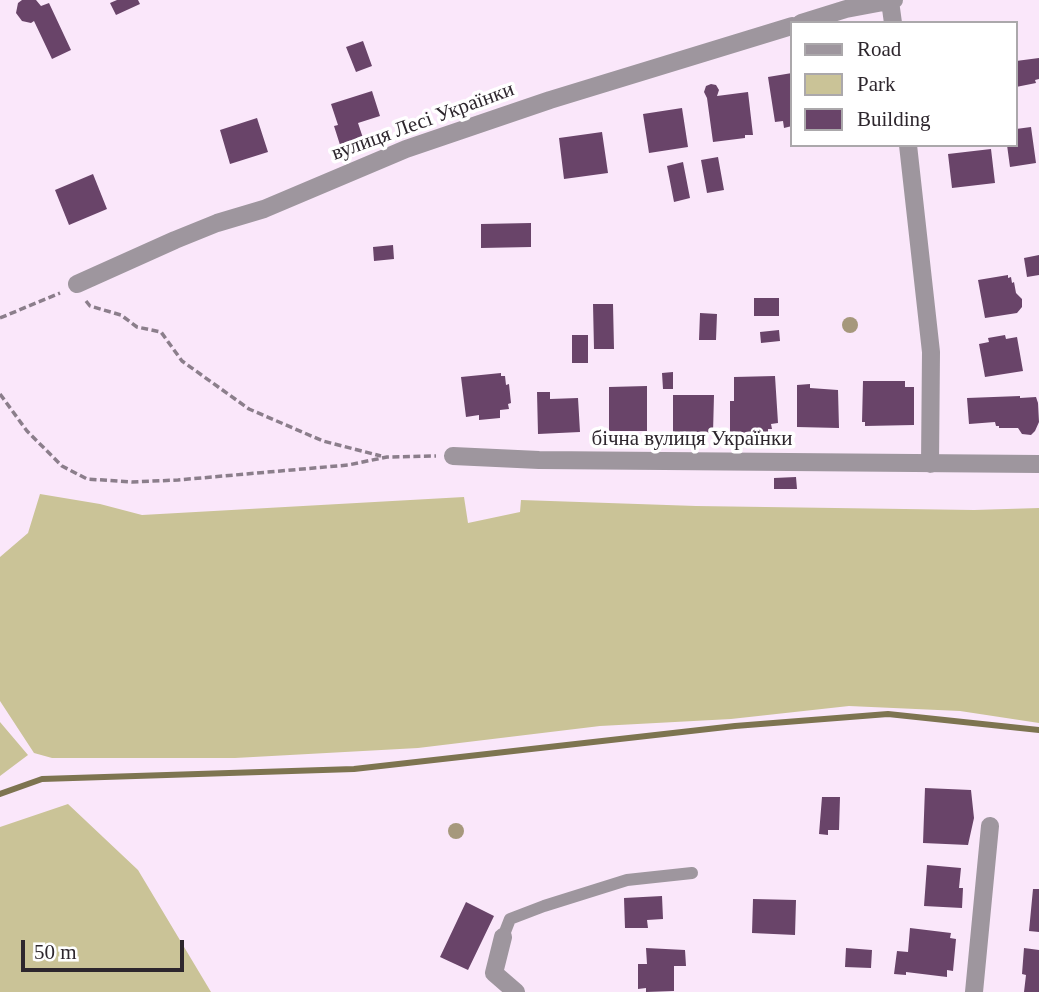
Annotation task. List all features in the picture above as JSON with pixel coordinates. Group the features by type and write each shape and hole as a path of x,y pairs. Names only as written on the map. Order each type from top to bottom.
{"street":[{"path":"807,21 846,9 892,0 893,21"},
{"name":"вулиця Лесі Українки","path":"78,284 216,223 264,209 406,149 550,100 790,27"},
{"path":"908,147 931,352 930,464"},
{"name":"бічна вулиця Українки","path":"453,456 539,460 1039,464"},
{"path":"974,992 990,826"},
{"path":"503,937 494,973 516,992"}],"lane":[{"path":"503,937 510,919 544,906 628,880 692,873"}],"path":[{"path":"0,318 78,284 80,293 90,306 121,315 137,327 161,332 181,361 249,408 323,441 387,457"},
{"path":"0,394 27,431 62,466 87,479 132,482 178,480 348,465 387,457 453,456"}],"green space":[{"path":"40,494 100,504 142,515 464,497 468,523 520,512 521,500 696,506 974,510 1039,508 1039,723 960,711 849,706 731,719 600,726 418,748 235,758 52,758 34,753 0,701 0,557 28,533"},
{"path":"0,722 28,755 0,776"},
{"path":"68,804 138,870 211,992 0,992 0,827"}],"building":[{"path":"22,0 36,0 41,6 49,3 71,50 52,59 34,21 22,21 16,13 18,3"},
{"path":"117,0 138,0 140,4 116,15 110,3"},
{"path":"363,41 372,66 356,72 346,47"},
{"path":"1039,58 1039,79 1035,80 1036,83 1018,87 1018,61"},
{"path":"790,73 790,126 784,128 783,121 775,122 768,77"},
{"path":"716,85 719,90 717,96 748,92 753,135 713,142 704,92 706,86"},
{"path":"372,91 380,116 358,123 364,141 341,148 334,126 338,125 331,104"},
{"path":"682,108 688,147 649,153 643,114"},
{"path":"257,118 268,152 230,164 220,130"},
{"path":"1031,127 1036,163 1010,167 1007,147 1018,147 1018,129"},
{"path":"602,132 608,173 564,179 559,138"},
{"path":"991,149 995,183 952,188 948,154"},
{"path":"718,157 724,190 707,193 701,160"},
{"path":"683,162 690,198 674,202 667,166"},
{"path":"93,174 107,209 69,225 55,190"},
{"path":"531,223 531,247 481,248 481,224"},
{"path":"393,245 394,259 374,261 373,247"},
{"path":"1039,255 1039,275 1027,277 1024,258"},
{"path":"1008,275 1012,283 1014,282 1016,293 1022,299 1022,307 1017,313 985,318 978,280"},
{"path":"754,298 779,298 779,316 754,316"},
{"path":"593,304 613,304 614,349 594,349"},
{"path":"700,313 717,314 716,340 699,340"},
{"path":"779,330 780,341 761,343 760,332"},
{"path":"572,335 588,335 588,363 572,363"},
{"path":"1005,335 1006,339 1017,337 1023,371 985,377 979,344 989,342 988,338"},
{"path":"673,372 673,389 663,389 662,373"},
{"path":"501,373 501,376 505,376 506,385 509,384 509,409 500,410 500,418 479,420 479,415 466,417 461,377"},
{"path":"775,376 778,423 771,424 768,438 730,439 730,401 734,401 734,377"},
{"path":"863,381 905,381 905,387 914,387 914,425 865,426 865,422 862,422"},
{"path":"810,384 810,388 838,390 839,428 797,427 797,385"},
{"path":"647,386 647,431 609,431 609,387"},
{"path":"537,392 550,392 550,399 578,398 580,432 538,434"},
{"path":"673,395 714,395 713,433 673,432"},
{"path":"1036,397 1038,403 1039,422 1031,435 1022,434 1018,428 999,428 995,422 969,424 967,398"},
{"path":"796,477 797,489 774,489 774,478"},
{"path":"925,788 971,790 974,818 968,845 923,843"},
{"path":"822,797 840,797 839,830 828,830 828,835 819,834"},
{"path":"927,865 961,868 959,888 963,888 962,908 924,906"},
{"path":"1033,889 1039,889 1039,932 1029,931"},
{"path":"662,896 663,919 647,920 648,928 625,928 624,898"},
{"path":"753,899 796,900 795,935 752,933"},
{"path":"466,902 494,916 468,970 440,957"},
{"path":"910,928 951,933 950,938 956,939 953,971 947,970 947,977 906,972 906,975 894,974 897,951 908,952"},
{"path":"646,948 685,950 686,966 674,966 674,991 646,992 646,988 638,989 638,964 647,964"},
{"path":"846,948 872,950 871,968 845,967"},
{"path":"1024,948 1039,950 1039,992 1024,992"}],"waterway":[{"path":"0,794 42,779 354,769 735,726 888,714 1039,730"}]}
